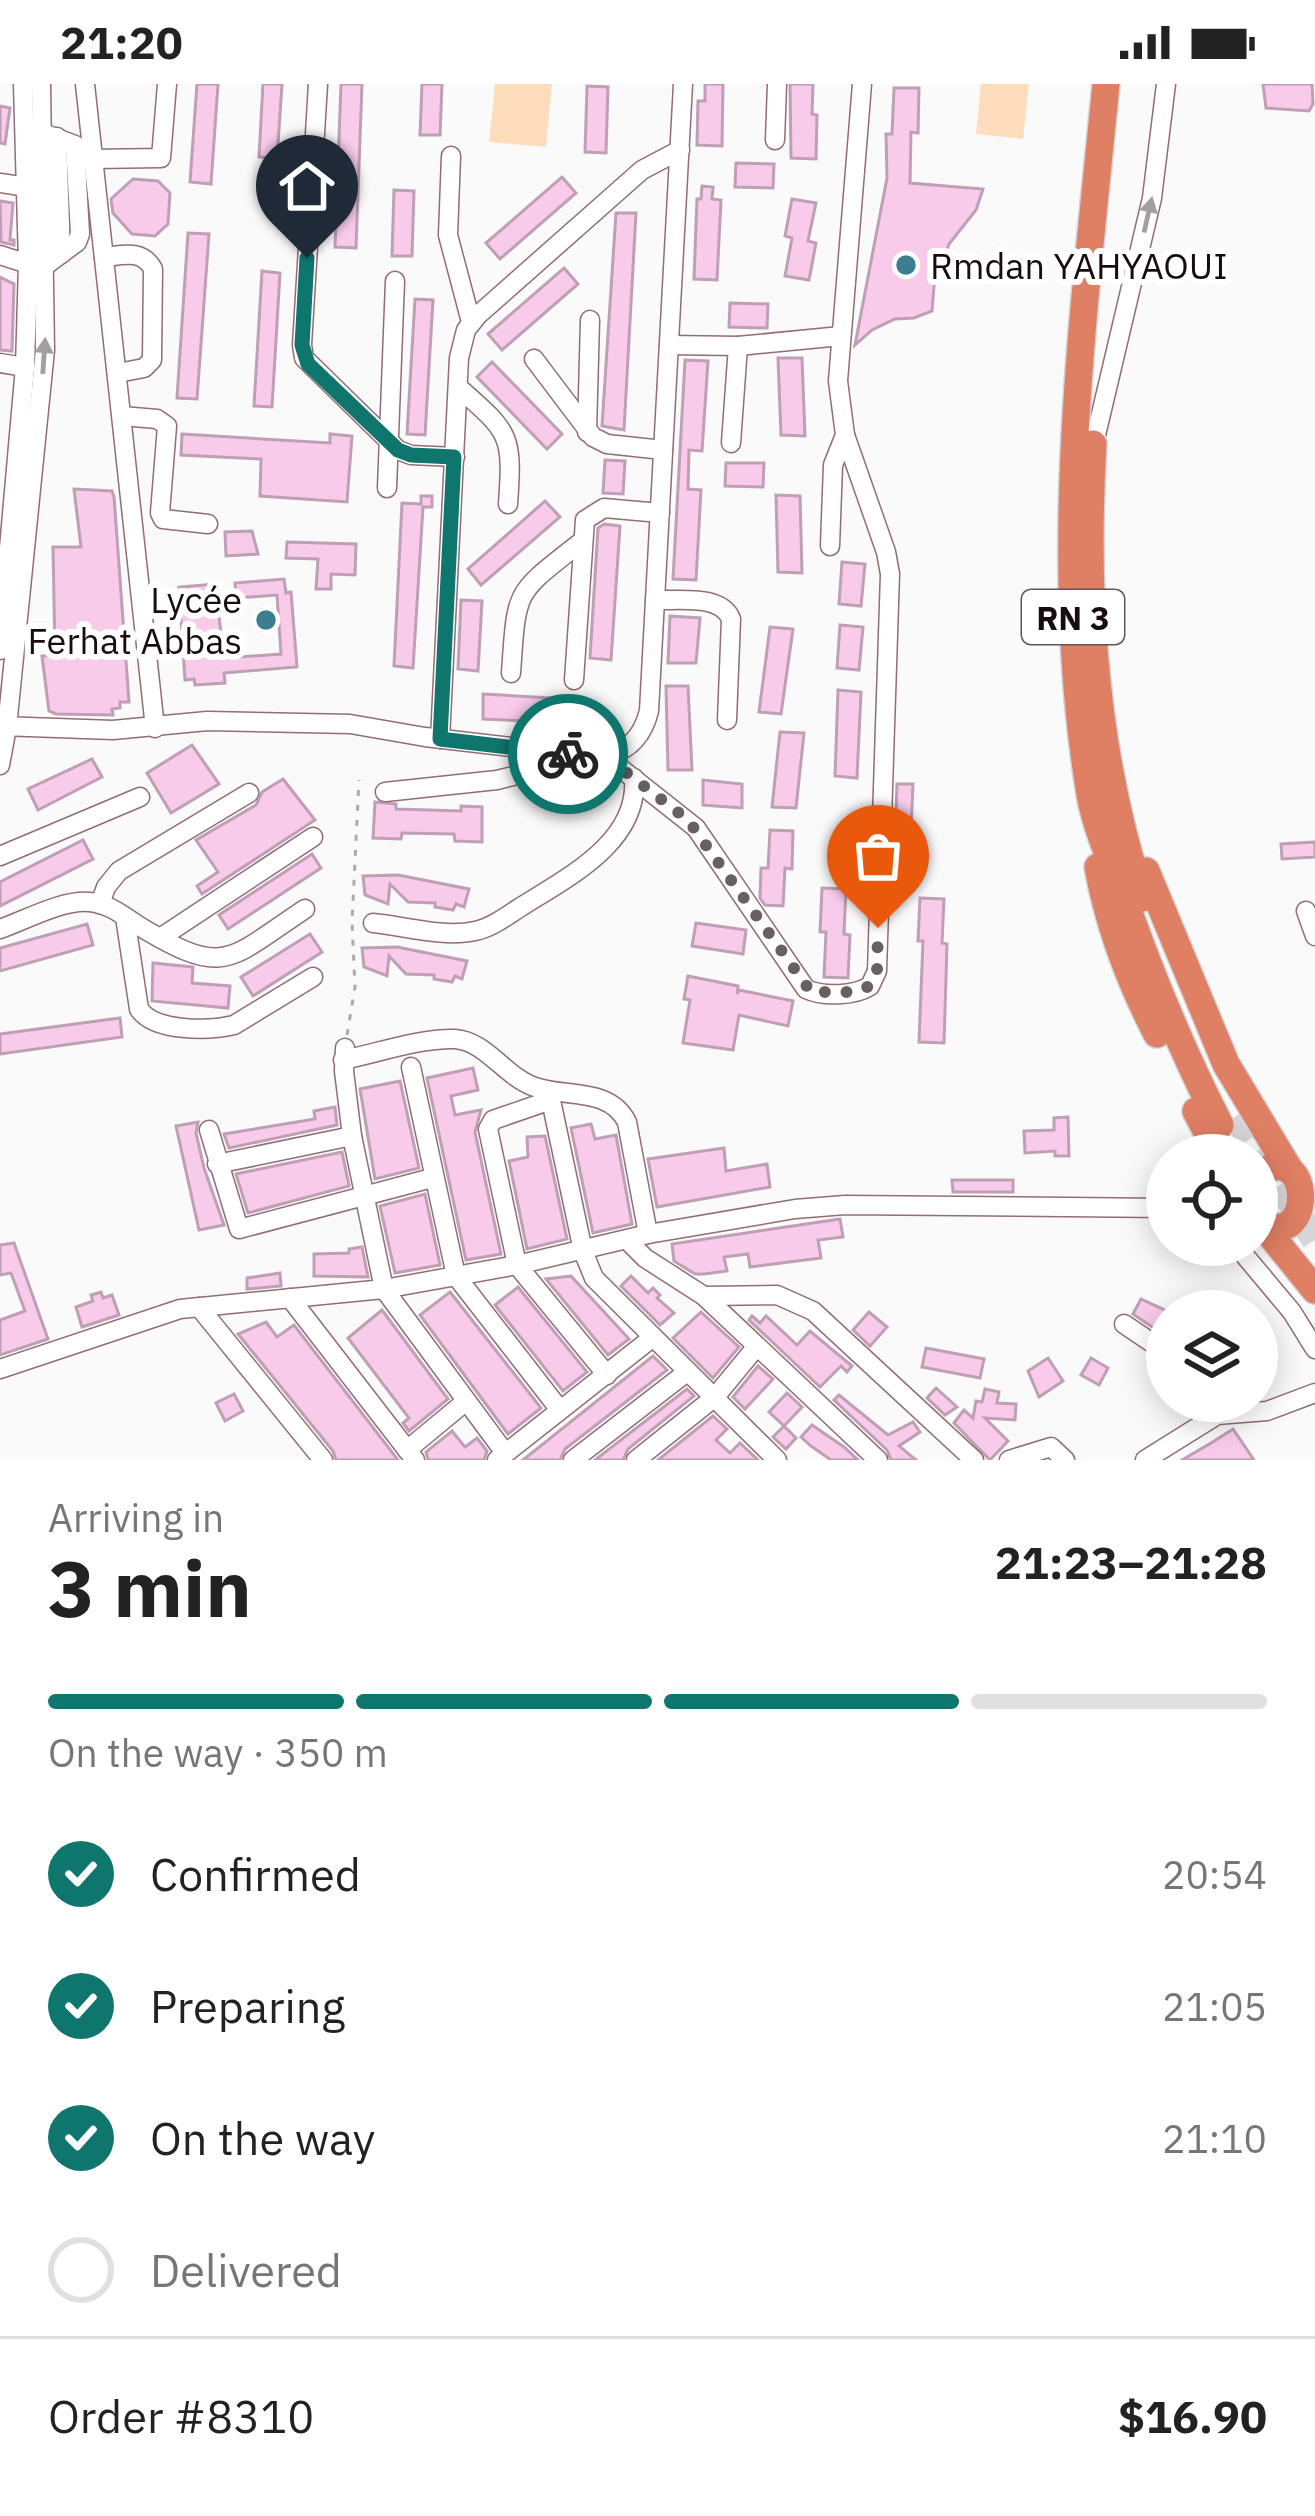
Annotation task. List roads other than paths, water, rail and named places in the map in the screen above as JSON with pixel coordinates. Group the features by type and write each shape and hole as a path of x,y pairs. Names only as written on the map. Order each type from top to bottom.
{"highway":[{"name":"RN 3","path":"1106,84 1076,403 1070,552 1073,627 1102,796 1148,971 1228,1120"},
{"name":"RN 3","path":"1102,796 1093,624 1092,452 1123,84"},
{"path":"1208,1134 1132,986 1116,943 1090,830 1102,796 1130,824 1226,1064 1307,1189 1303,1214 1278,1226"},
{"path":"1278,1172 1307,1189"},
{"path":"1278,1245 1315,1290"}],"street":[{"path":"85,84 155,728"},
{"path":"92,159 161,158 167,84"},
{"path":"318,84 302,351 313,370 388,442 406,454 454,457"},
{"path":"385,792 497,780 597,756 635,741 647,719 683,84"},
{"path":"775,140 777,84"},
{"path":"4,727 350,724 597,756 634,778 696,828 806,988 815,993 854,992 870,986 877,971 890,574 845,435 838,381 862,84"},
{"path":"1092,452 1152,198 1166,84"},
{"path":"0,86 29,86"},
{"path":"0,765 46,350 50,135 29,86"},
{"path":"0,650 5,541 25,368 45,261 27,187 29,86"},
{"path":"0,255 45,261 77,242 75,146 50,135"},
{"path":"440,739 460,349 471,322 642,170 680,150"},
{"path":"451,156 448,235 471,322"},
{"path":"0,183 27,187"},
{"path":"104,257 136,254 153,269 152,360 144,368 118,373"},
{"path":"387,488 395,281"},
{"path":"587,432 590,320"},
{"path":"669,345 738,346 841,336"},
{"path":"731,443 738,346"},
{"path":"534,359 587,432 607,444 663,450"},
{"path":"0,363 25,368"},
{"path":"458,387 508,438 512,456 508,504"},
{"path":"122,416 157,419 167,426 163,519 208,524"},
{"path":"830,546 833,465 845,435"},
{"path":"574,680 585,520 598,509 660,513"},
{"path":"511,673 519,597 527,585 581,542"},
{"path":"655,600 717,603 728,611 727,720"},
{"path":"373,922 459,932 484,928 556,885 608,845 627,818 634,778"},
{"path":"100,904 119,871 249,793"},
{"path":"0,856 140,797"},
{"path":"160,938 313,836"},
{"path":"0,929 70,904 100,904 197,957 223,958 305,909"},
{"path":"1306,911 1315,936"},
{"path":"124,917 139,1009 146,1019 160,1024 234,1025 314,977"},
{"path":"648,1234 624,1115 606,1100 550,1096 496,1065 478,1047 455,1040 344,1054 352,1136 384,1289 501,1457 652,1338"},
{"path":"411,1067 456,1276 560,1410"},
{"path":"550,1096 583,1251 601,1287 777,1460"},
{"path":"550,1096 488,1126 518,1265 607,1375"},
{"path":"208,1130 239,1229 432,1178"},
{"path":"217,1163 352,1136"},
{"path":"0,1370 163,1314 384,1289 795,1209 845,1205 1146,1208"},
{"path":"627,1240 645,1258 704,1296 878,1460"},
{"path":"1254,1266 1315,1349"},
{"path":"704,1296 777,1295 813,1311 974,1460"},
{"path":"290,1298 411,1455 465,1402"},
{"path":"199,1307 323,1460"},
{"path":"1124,1324 1146,1339"},
{"path":"636,1460 715,1396 757,1346"},
{"path":"573,1460 687,1372"},
{"path":"1278,1408 1315,1393"},
{"path":"1145,1460 1204,1422"},
{"path":"1010,1460 1051,1447 1065,1460"}],"tunnel":[{"path":"1236,1116 1315,1240"}],"place":[{"name":"Rmdan YAHYAOUI","path":"906,265"},
{"name":"Lycée Ferhat Abbas","path":"266,620"}]}
